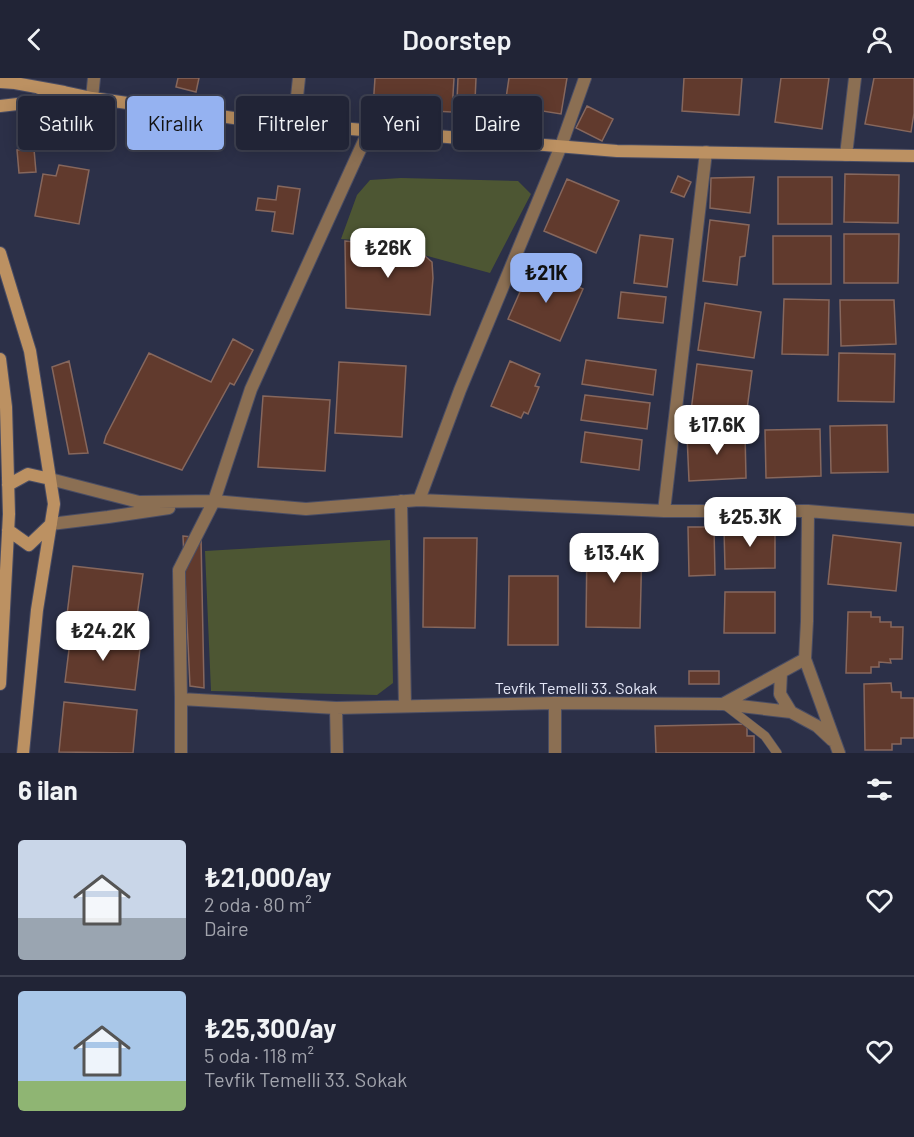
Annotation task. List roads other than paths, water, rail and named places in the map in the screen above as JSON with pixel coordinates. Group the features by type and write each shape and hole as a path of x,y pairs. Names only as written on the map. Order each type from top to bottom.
{"main road":[{"path":"0,82 83,96"},
{"path":"0,106 26,103 64,92"},
{"path":"115,101 236,118"},
{"path":"441,136 617,151 914,156"},
{"path":"0,253 30,351 54,504 37,610 23,753"},
{"path":"0,359 6,407 8,485 8,530 0,684"},
{"path":"8,485 28,474 50,479"},
{"path":"8,530 29,545 51,524"}],"street":[{"path":"92,96 94,78"},
{"path":"297,96 299,78"},
{"path":"419,500 460,390 561,146 585,78"},
{"path":"846,155 855,78"},
{"path":"181,753 179,570 214,501 251,389 361,148"},
{"path":"664,511 705,152"},
{"path":"50,479 139,502 214,501 306,509 419,500 664,511 808,511 914,520"},
{"path":"51,524 214,501"},
{"path":"401,501 405,706"},
{"path":"808,511 805,659 837,749"},
{"name":"Tevfik Temelli 33. Sokak","path":"181,699 336,708 555,703 723,704 805,659"},
{"path":"781,673 780,694 791,712"},
{"path":"555,703 555,753"},
{"path":"723,704 791,712 817,726 837,749"},
{"path":"336,708 337,753"}],"lane":[{"path":"723,704 765,736 777,753"}]}
